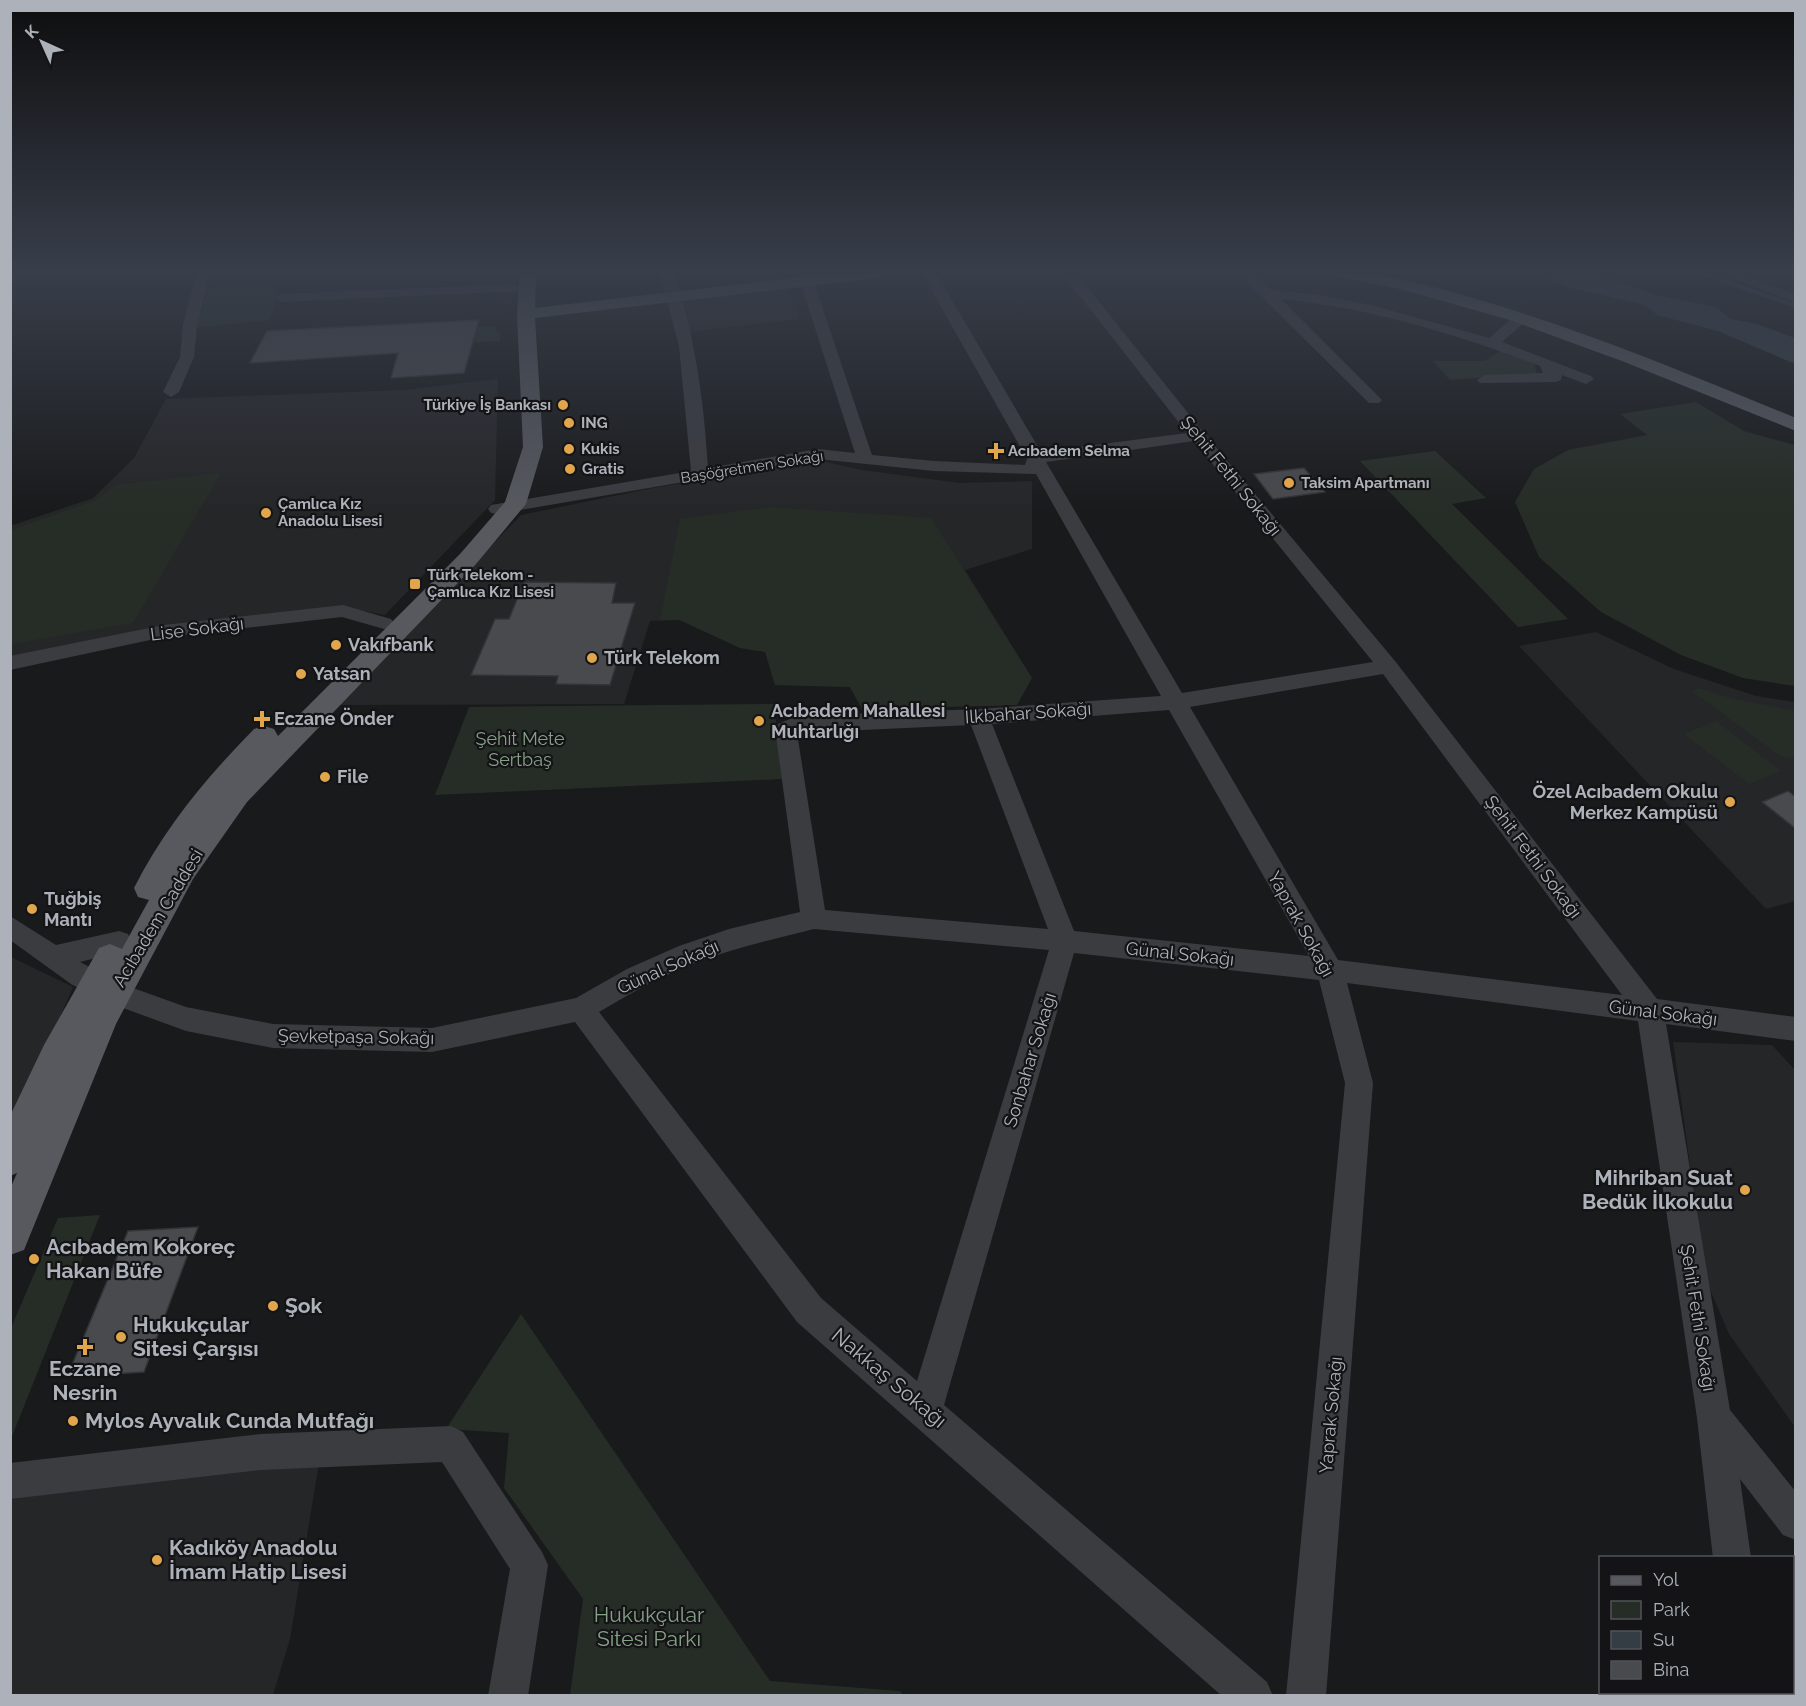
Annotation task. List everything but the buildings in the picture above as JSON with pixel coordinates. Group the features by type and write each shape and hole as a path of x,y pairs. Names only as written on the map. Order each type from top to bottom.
{"main road":[{"name":"Acıbadem Caddesi","path":"505,507 504,497 515,432 517,353"},
{"name":"Acıbadem Caddesi","path":"10,1236 114,992 182,870 235,796 468,559 505,507 533,447 528,353"},
{"path":"1621,353 1796,425"},
{"path":"1638,353 1796,413"},
{"path":"1744,392 1796,407"},
{"path":"1760,410 1796,436"},
{"name":"Acıbadem Caddesi","path":"10,1158 56,1056 114,992 119,942 179,834 221,780 309,690 505,507"}],"street":[{"path":"171,392 187,353"},
{"path":"685,353 697,421 700,474"},
{"path":"829,353 866,460"},
{"name":"Yaprak Sokağı","path":"975,353 1330,970 1359,1083 1306,1695"},
{"name":"Şehit Fethi Sokağı","path":"1132,353 1388,666 1650,1011 1714,1418 1732,1556"},
{"path":"1329,353 1374,400"},
{"path":"1520,353 1586,379"},
{"path":"1485,380 1556,377 1536,358"},
{"path":"1036,458 1198,436"},
{"name":"Başöğretmen Sokağı","path":"505,507 818,454 866,460 1031,470 1036,458"},
{"name":"Lise Sokağı","path":"10,663 164,631 344,611 384,622"},
{"name":"İlkbahar Sokağı","path":"814,919 786,729 797,724 979,717 1175,702 1388,666"},
{"path":"979,717 1065,941"},
{"name":"Günal Sokağı","path":"581,1009 636,977 688,954 729,940 814,919 1065,941 1330,970 1792,1031"},
{"name":"Şevketpaşa Sokağı","path":"10,926 56,956 80,976 114,992 186,1019 273,1036 432,1040 581,1009"},
{"name":"Sonbahar Sokağı","path":"926,1409 1065,941"},
{"path":"56,956 119,942"},
{"name":"Nakkaş Sokağı","path":"581,1009 809,1310 926,1409 1253,1695"},
{"path":"1714,1418 1796,1522"},
{"path":"10,1481 261,1452 451,1444 529,1565 508,1695"}],"shaded area":[{"name":"Çamlıca Kız Anadolu Lisesi","path":"498,379 495,500 385,615 353,609 161,632 11,661 10,526 93,498 134,458 166,399 404,390"},
{"path":"822,461 862,470 960,483 1032,481 1032,549 965,570 1032,678 1017,705 862,709 850,687 775,685 766,652 740,648 679,620 650,621 624,704 337,705 521,515 653,488"},
{"name":"Özel Acıbadem Okulu Merkez Kampüsü","path":"1596,632 1674,669 1756,696 1795,702 1795,901 1766,909 1519,646"},
{"path":"11,957 73,987 27,1093 11,1123"},
{"name":"Mihriban Suat Bedük İlkokulu","path":"1673,1042 1772,1045 1795,1070 1795,1427 1729,1334 1706,1280"},
{"name":"Kadıköy Anadolu İmam Hatip Lisesi","path":"322,1445 290,1639 273,1695 11,1695 10,1481"}],"green space":[{"path":"1498,353 1508,353 1534,364 1537,374 1450,380 1433,361 1485,361"},
{"path":"1696,402 1744,431 1795,445 1795,686 1743,678 1681,655 1601,612 1539,557 1515,502 1534,469 1568,450 1647,435 1620,414"},
{"path":"1435,451 1486,498 1452,504 1568,619 1518,627 1360,461"},
{"path":"221,473 133,623 11,644 11,530 96,500 116,485"},
{"path":"770,507 931,518 1032,678 1017,705 862,709 850,687 775,685 765,652 740,648 680,620 660,620 680,519"},
{"path":"1698,688 1734,699 1795,711 1795,756 1789,759 1779,755 1696,694 1693,691"},
{"name":"Şehit Mete Sertbaş","path":"774,704 782,779 435,795 469,707"},
{"path":"1716,721 1781,771 1749,784 1684,734"},
{"path":"100,1215 11,1439 11,1328 58,1218"},
{"name":"Hukukçular Sitesi Parkı","path":"521,1314 770,1681 900,1691 903,1695 570,1695 583,1599 504,1488 509,1433 446,1429"}],"water":[{"path":"1768,353 1795,353 1795,364"}],"place":[{"name":"Türkiye İş Bankası","path":"563,405"},
{"name":"ING","path":"569,423"},
{"name":"Kukis","path":"569,449"},
{"name":"Acıbadem Selma","path":"996,451"},
{"name":"Gratis","path":"570,469"},
{"name":"Taksim Apartmanı","path":"1289,483"},
{"name":"Çamlıca Kız Anadolu Lisesi","path":"266,513"},
{"name":"Türk Telekom - Çamlıca Kız Lisesi","path":"415,584"},
{"name":"Vakıfbank","path":"336,645"},
{"name":"Türk Telekom","path":"592,658"},
{"name":"Yatsan","path":"301,674"},
{"name":"Eczane Önder","path":"262,719"},
{"name":"Acıbadem Mahallesi Muhtarlığı","path":"759,721"},
{"name":"File","path":"325,777"},
{"name":"Özel Acıbadem Okulu Merkez Kampüsü","path":"1730,802"},
{"name":"Tuğbiş Mantı","path":"32,909"},
{"name":"Mihriban Suat Bedük İlkokulu","path":"1745,1190"},
{"name":"Acıbadem Kokoreç Hakan Büfe","path":"34,1259"},
{"name":"Şok","path":"273,1306"},
{"name":"Hukukçular Sitesi Çarşısı","path":"121,1337"},
{"name":"Eczane Nesrin","path":"85,1347"},
{"name":"Mylos Ayvalık Cunda Mutfağı","path":"73,1421"},
{"name":"Kadıköy Anadolu İmam Hatip Lisesi","path":"157,1560"}]}
